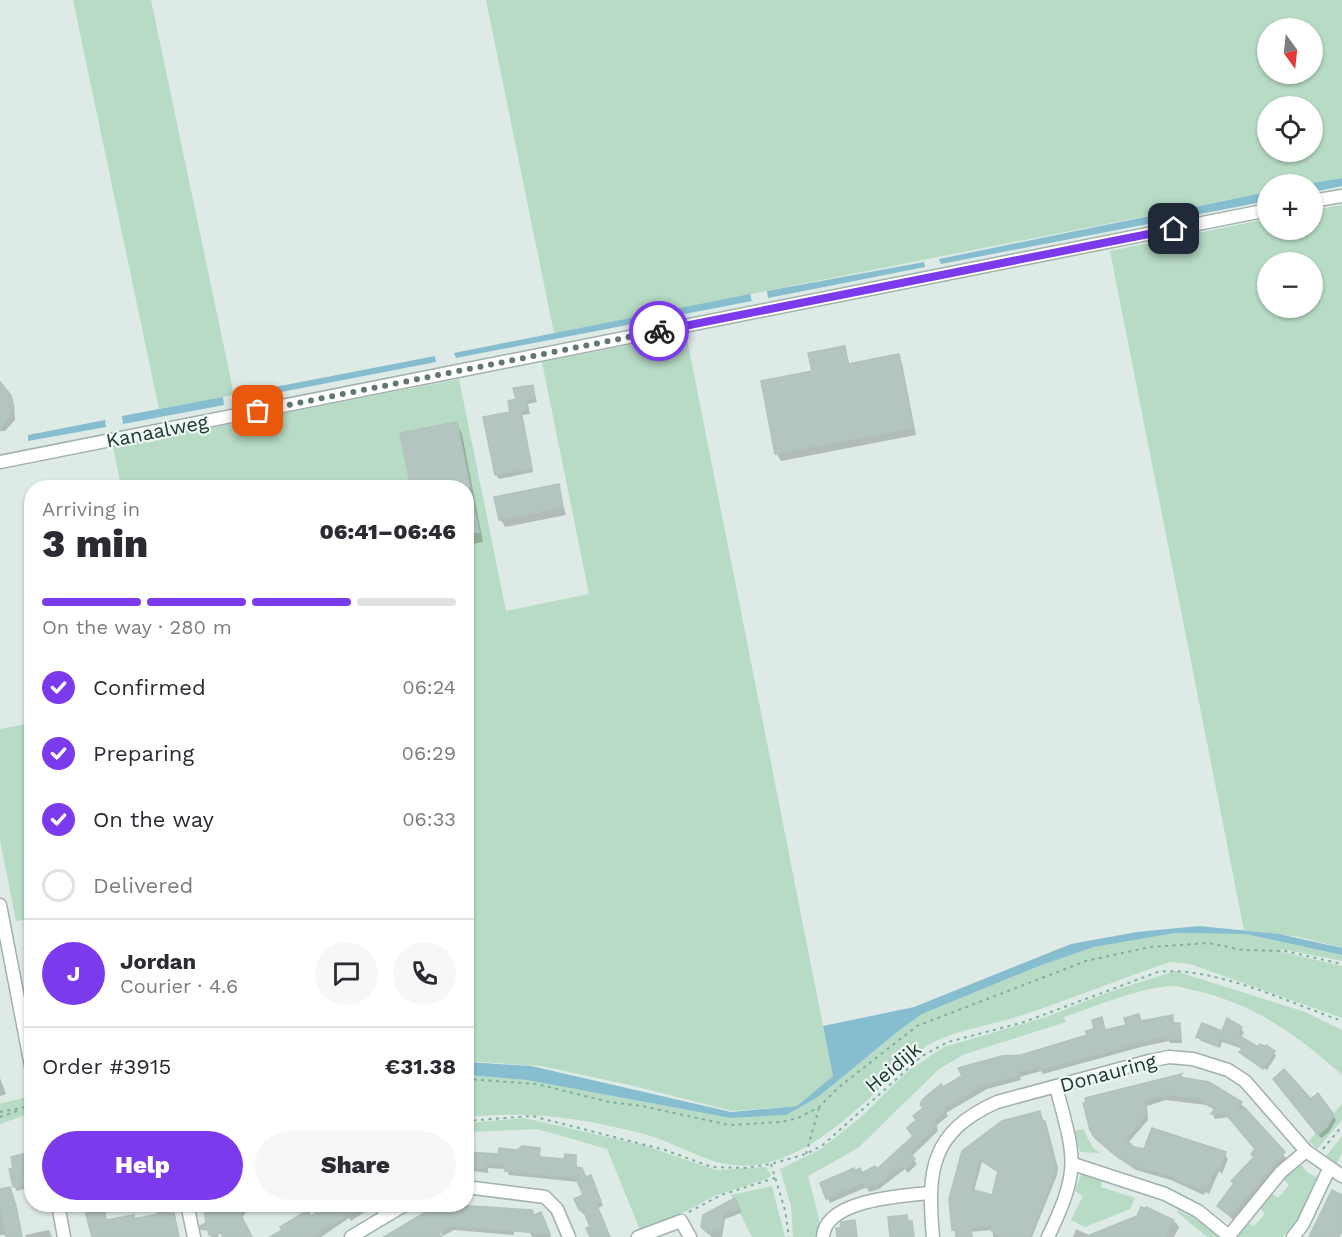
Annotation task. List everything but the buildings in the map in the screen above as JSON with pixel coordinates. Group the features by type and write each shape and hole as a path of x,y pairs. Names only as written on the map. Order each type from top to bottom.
{"street":[{"path":"1323,199 1342,196"},
{"name":"Kanaalweg","path":"0,462 1257,212"},
{"path":"0,905 24,1030"},
{"name":"Donauring","path":"933,1237 929,1193 931,1171 938,1154 958,1125 979,1110 997,1102 1149,1061 1169,1058 1193,1059 1228,1070 1245,1081 1310,1155 1342,1176"},
{"path":"1048,1237 1070,1185 1073,1164 1070,1140 1056,1087"},
{"path":"1073,1164 1183,1202 1229,1237 1281,1172 1310,1155"},
{"path":"1293,1237 1303,1224 1329,1169"},
{"path":"474,1188 545,1197 557,1209 569,1237"},
{"path":"823,1237 823,1228 830,1218 867,1202 929,1193"},
{"path":"59,1212 64,1237"},
{"path":"189,1212 194,1237"},
{"path":"351,1237 382,1212"},
{"path":"639,1237 681,1221 690,1237"}],"path":[{"path":"474,1080 537,1084 609,1102 642,1106 729,1125 781,1122 798,1118 819,1107 839,1088 917,1026 1086,961 1150,947 1208,943 1243,950 1285,951 1342,964"},
{"name":"Heidijk","path":"474,1120 532,1116 665,1150 712,1167 744,1168 771,1164 806,1154 830,1139 922,1056 948,1042 1024,1022 1158,972 1175,970 1210,975 1342,1021"},
{"path":"806,1154 819,1107"},
{"path":"0,1112 24,1108"},
{"path":"0,1117 24,1109"},
{"path":"1310,1155 1342,1126"},
{"path":"771,1164 785,1210 789,1237"},
{"path":"681,1221 687,1213 721,1196 775,1178"}],"green space":[{"path":"73,0 151,0 234,395 159,409"},
{"path":"486,0 1342,0 1342,178 1323,181 1323,174 1257,174 1257,194 554,333"},
{"path":"1342,205 1342,948 1300,937 1244,930 1110,251 1257,221 1257,240 1323,240 1323,208"},
{"path":"686,334 833,1076 797,1106 732,1111 630,1085 541,1066 474,1061 474,480 120,480 113,447 459,379 506,611 589,594 542,362"},
{"path":"24,724 24,920 16,921 0,840 0,729"},
{"path":"1175,933 1246,934 1342,955 1342,961 1281,949 1282,952 1342,966 1342,1018 1190,964 1171,962 1007,1020 940,1039 928,1045 835,1128 802,1149 776,1160 753,1165 733,1165 714,1161 656,1138 591,1122 530,1115 474,1116 474,1076 527,1080 731,1118 786,1115 818,1097 922,1014 1039,966 1094,947"},
{"path":"1175,971 1305,1012 1342,1030 1342,1075 1309,1047 1275,1023 1238,1004 1173,986 1158,987 1131,994 1064,1017 1066,1022 965,1054 939,1069 858,1148 808,1176 819,1219 819,1237 793,1237 791,1206 780,1169 821,1149 862,1116 908,1071 944,1047 1046,1017 1109,992"},
{"path":"24,1098 24,1115 0,1124 0,1104"},
{"path":"1342,1104 1342,1120 1317,1149 1309,1141"},
{"path":"524,1118 643,1145 716,1170 766,1167 771,1175 767,1179 714,1196 687,1211 640,1230 607,1149 537,1129 474,1132 474,1122"},
{"path":"1083,1129 1093,1148 1100,1153 1080,1152 1074,1131"},
{"path":"1342,1136 1342,1153 1337,1163 1339,1169 1324,1159"},
{"path":"1299,1162 1308,1173 1320,1179 1314,1182 1300,1222 1295,1223 1283,1237 1237,1237 1246,1222 1254,1226 1265,1214 1259,1206 1270,1192 1278,1198 1289,1185 1282,1178"},
{"path":"1088,1173 1102,1180 1101,1187 1135,1198 1130,1209 1085,1227 1071,1220 1083,1196 1075,1191 1081,1174"},
{"path":"772,1186 785,1237 752,1237 731,1195"},
{"path":"1178,1210 1189,1216 1194,1215 1221,1237 1207,1237 1177,1212"}],"water":[{"path":"1342,178 1342,186 1323,190 1323,181"},
{"path":"1257,194 1257,203 941,264 939,259"},
{"path":"924,262 925,267 768,298 767,291"},
{"path":"750,294 752,301 456,358 454,353"},
{"path":"435,356 436,362 240,400 239,394"},
{"path":"223,397 224,405 123,424 122,416"},
{"path":"105,420 106,427 28,441 28,435"},
{"path":"1199,926 1279,934 1342,948 1342,955 1246,934 1175,933 1094,947 1039,966 922,1014 818,1097 786,1115 731,1118 527,1080 474,1076 474,1062 531,1066 731,1112 797,1106 833,1076 823,1026 914,1007 1071,944 1137,932"}],"way so far":[{"path":"258,411 659,331"}],"route":[{"path":"659,331 1174,229"}]}
